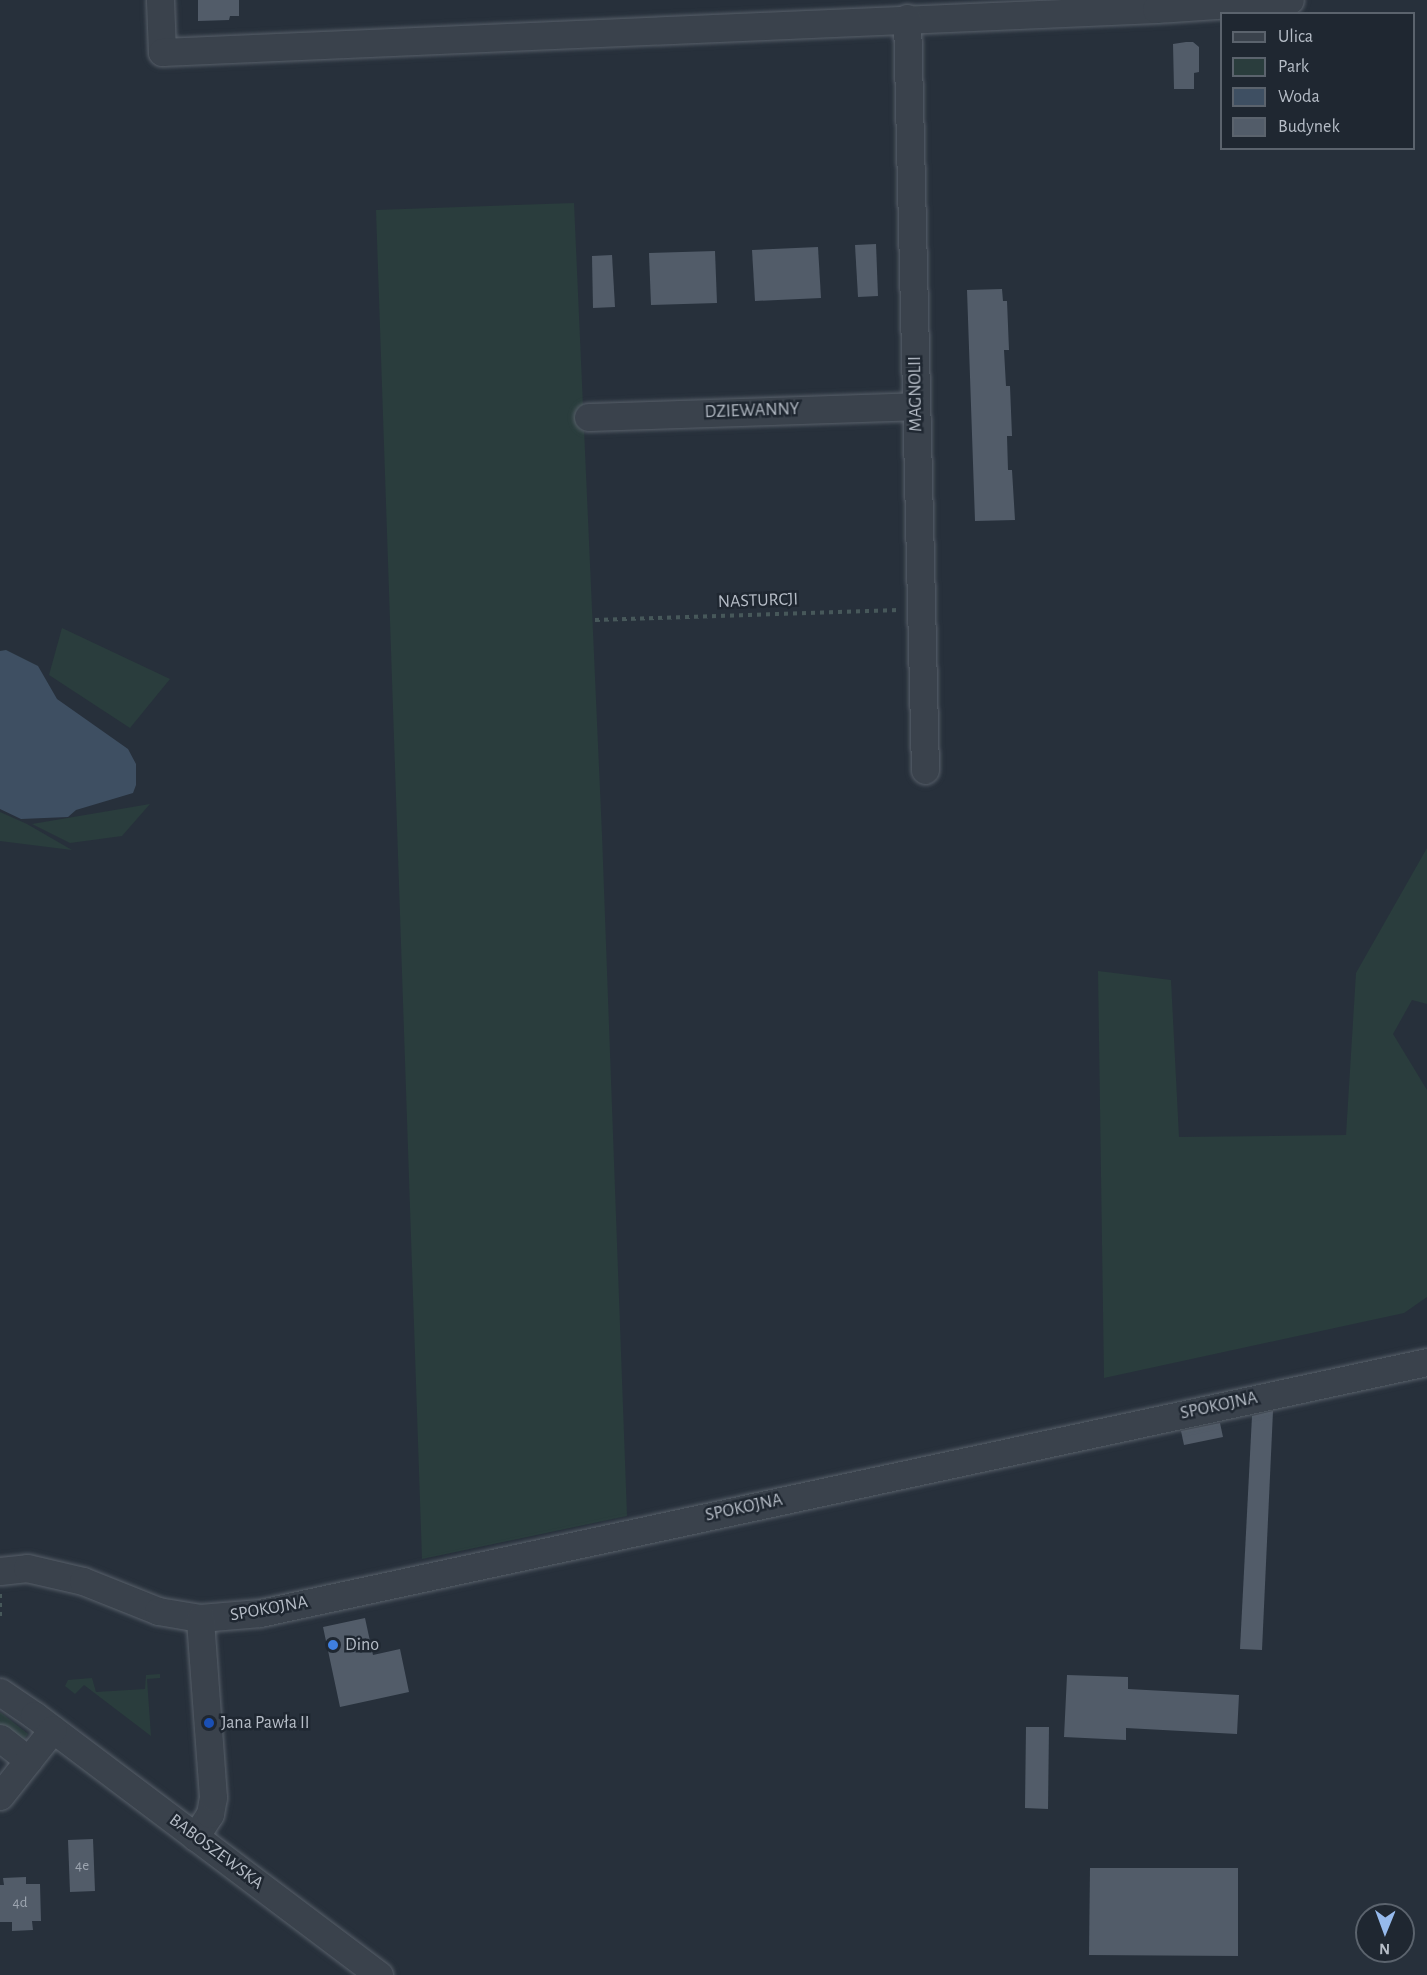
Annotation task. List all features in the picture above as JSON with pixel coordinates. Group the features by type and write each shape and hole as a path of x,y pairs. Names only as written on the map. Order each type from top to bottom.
{"street":[{"path":"160,0 162,52 919,12 1290,0"},
{"name":"MAGNOLII","path":"919,12 916,406 925,770"},
{"name":"DZIEWANNY","path":"588,417 916,406"},
{"name":"SPOKOJNA","path":"0,1571 27,1568 83,1581 158,1611 200,1618 260,1613 1427,1362"},
{"name":"SPOKOJNA","path":"0,1589 64,1577"},
{"path":"195,1837 210,1814 213,1797 200,1618"},
{"name":"BABOSZEWSKA","path":"0,1669 10,1699 379,1975"},
{"path":"0,1796 53,1729"},
{"path":"0,1737 28,1760"}],"path":[{"name":"NASTURCJI","path":"595,620 921,610"},
{"path":"0,1594 0,1618"}],"green space":[{"path":"574,203 602,835 627,1516 422,1559 376,210"},
{"path":"62,628 170,679 130,728 49,675"},
{"path":"150,804 122,836 70,843 32,824"},
{"path":"0,812 27,824 72,850 0,841"},
{"path":"1427,848 1427,1004 1412,1000 1393,1034 1427,1090 1427,1297 1404,1313 1104,1378 1098,971 1171,980 1179,1137 1346,1135 1356,973"},
{"path":"160,1674 160,1678 147,1679 151,1736 84,1685 75,1694 65,1686 68,1680 92,1678 96,1692 145,1689 146,1675"},
{"path":"0,1712 28,1734 24,1739 21,1740 0,1726"}],"water":[{"path":"6,650 38,666 57,699 128,749 136,764 136,785 133,793 76,810 68,817 21,819 0,809 0,651"}],"building":[{"path":"198,0 239,0 239,16 230,16 229,20 198,21"},
{"path":"1193,42 1199,47 1199,72 1194,73 1194,89 1174,89 1173,44"},
{"path":"876,244 878,296 858,297 855,245"},
{"path":"818,247 821,298 755,301 752,250"},
{"path":"715,251 717,303 651,305 649,253"},
{"path":"612,255 615,307 593,308 592,256"},
{"path":"1002,289 1003,301 1007,301 1009,350 1004,350 1006,386 1010,386 1012,436 1007,436 1008,470 1012,470 1015,520 975,521 967,290"},
{"path":"1273,1411 1262,1650 1240,1649 1252,1416"},
{"path":"1220,1423 1223,1437 1184,1445 1181,1431"},
{"path":"365,1618 373,1655 400,1649 409,1692 340,1707 323,1627"},
{"path":"1067,1675 1128,1677 1128,1689 1239,1695 1237,1734 1126,1728 1126,1740 1064,1737"},
{"path":"1026,1727 1049,1727 1048,1809 1025,1808"},
{"path":"93,1839 95,1891 70,1892 68,1840"},
{"path":"1090,1868 1238,1868 1238,1956 1089,1955"},
{"path":"26,1877 26,1884 40,1884 41,1921 32,1921 33,1930 12,1931 12,1922 0,1922 0,1885 4,1885 3,1878"}],"place":[{"name":"Dino","path":"333,1645"},
{"name":"Jana Pawła II","path":"209,1723"}]}
